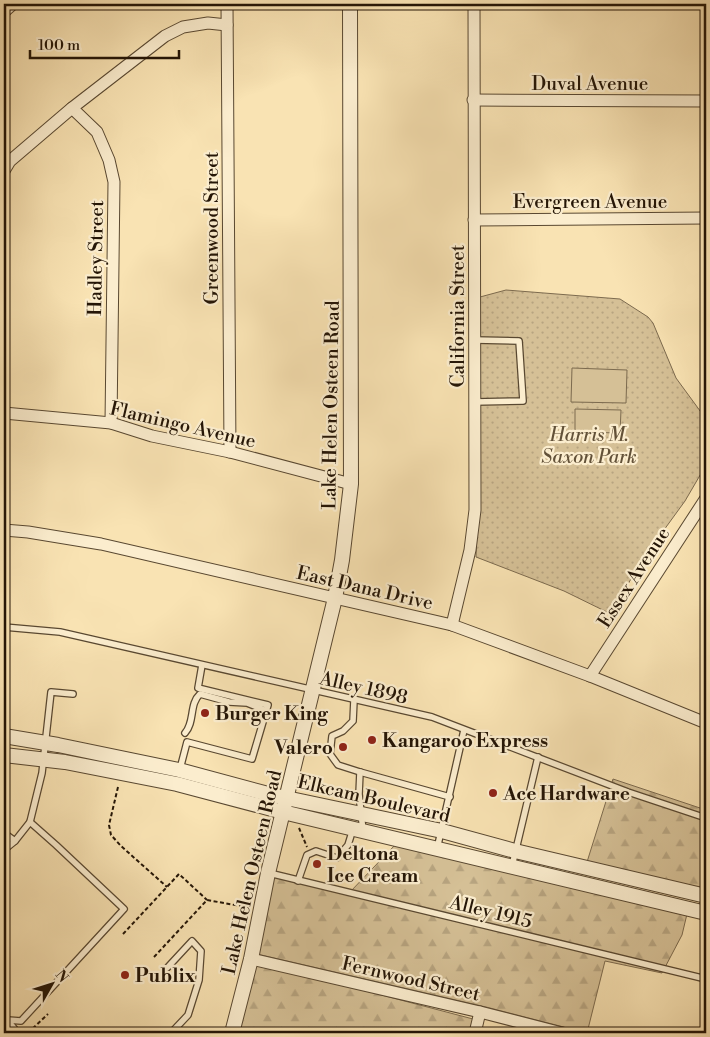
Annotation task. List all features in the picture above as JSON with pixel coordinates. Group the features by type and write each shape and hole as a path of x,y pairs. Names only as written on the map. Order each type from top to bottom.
{"street":[{"path":"4,12 13,4"},
{"name":"Greenwood Street","path":"227,4 230,452"},
{"name":"Lake Helen Osteen Road","path":"232,1033 251,959 268,873 335,598 342,560 351,484 350,4"},
{"name":"California Street","path":"452,626 470,550 475,510 474,4"},
{"path":"4,171 10,161 72,108 165,36 183,27 208,22 227,25"},
{"name":"Duval Avenue","path":"473,100 706,101"},
{"name":"Hadley Street","path":"72,108 97,132 110,160 114,182 111,423"},
{"name":"Evergreen Avenue","path":"474,220 706,219"},
{"name":"Flamingo Avenue","path":"4,413 111,423 152,436 230,452 351,484"},
{"name":"Essex Avenue","path":"590,676 706,498"},
{"name":"East Dana Drive","path":"4,530 101,544 452,626 705,719"},
{"name":"Elkcam Boulevard","path":"4,736 46,742 178,777 283,812 706,913"},
{"name":"Elkcam Boulevard","path":"4,755 44,758 178,777 287,797 362,815 442,831 516,851 706,896"},
{"name":"Fernwood Street","path":"251,959 562,1033"},
{"path":"475,1033 480,1012"}],"lane":[{"path":"474,340 519,341 523,401 474,402"},
{"name":"Alley 1898","path":"4,628 60,632 432,717 628,792 706,818"},
{"path":"178,777 187,742 185,734 193,692 198,688 202,665"},
{"path":"187,742 252,759 267,711 268,706 198,688"},
{"path":"4,850 15,841 30,822 42,773 50,692 73,694"},
{"path":"185,734 190,728 195,699 200,694 229,702 247,703 267,711"},
{"path":"354,700 354,721 343,731 332,736 330,754 338,764 450,797"},
{"path":"437,849 464,730"},
{"path":"512,866 538,758"},
{"path":"298,881 307,855 316,851 337,858 358,830 362,815 359,794 360,772"},
{"path":"5,1020 21,1021 124,909 56,844 30,822"},
{"path":"4,833 15,841"},
{"name":"Alley 1915","path":"268,873 706,979"},
{"path":"167,968 192,941 201,951 199,980 188,1015 171,1033"},
{"path":"5,1020 18,1033"}],"path":[{"path":"118,787 109,831 121,846 167,887"},
{"path":"298,824 306,847"},
{"path":"123,934 179,874 207,900 246,907"},
{"path":"154,957 207,900"},
{"path":"28,1033 48,1014"}],"green space":[{"name":"Harris M. Saxon Park","path":"506,290 620,299 648,317 653,323 676,378 706,419 706,465 685,501 640,563 611,614 564,591 476,557 479,481 480,297"},
{"path":"572,368 627,370 626,403 571,402"},
{"path":"575,409 621,410 620,433 575,432"},
{"path":"613,779 706,810 706,891 587,862"},
{"path":"395,845 687,914 682,935 662,973 605,961 587,1033 486,1007 257,954 273,875 350,892"},
{"path":"255,965 473,1019 469,1033 238,1033"}],"place":[{"name":"Burger King","path":"205,713"},
{"name":"Kangaroo Express","path":"372,740"},
{"name":"Valero","path":"343,747"},
{"name":"Ace Hardware","path":"493,793"},
{"name":"Deltona Ice Cream","path":"317,864"},
{"name":"Publix","path":"125,975"}]}
